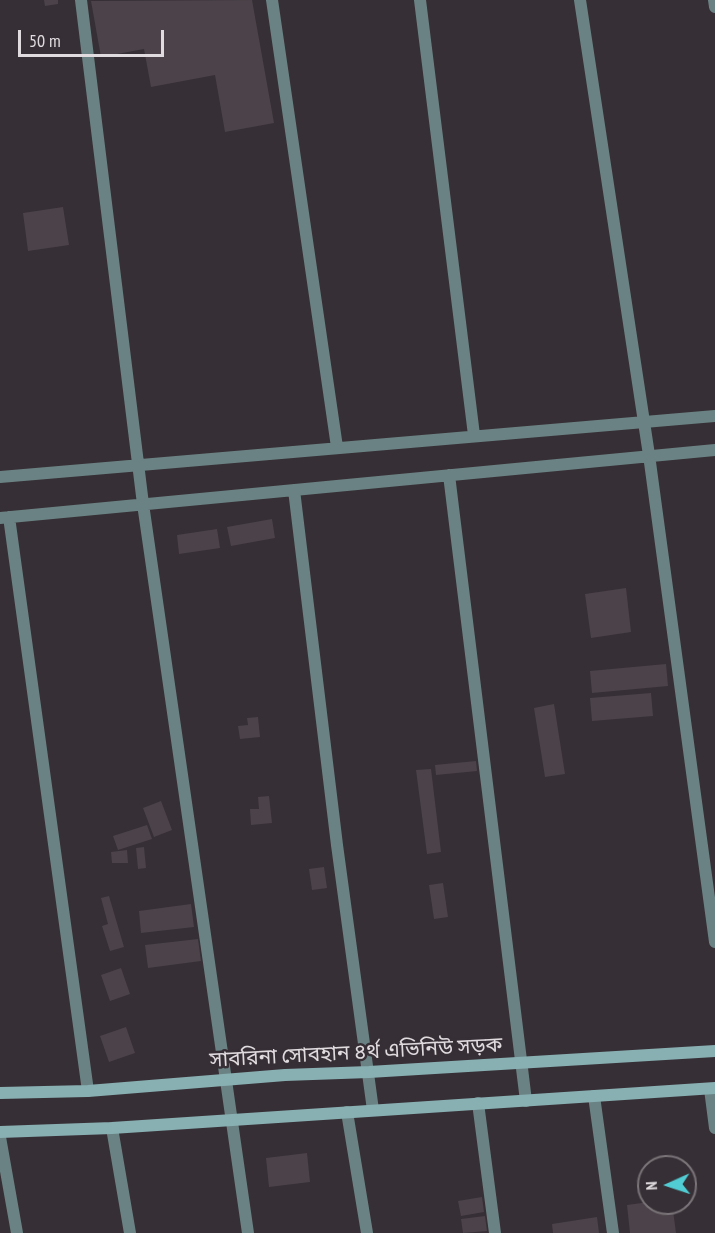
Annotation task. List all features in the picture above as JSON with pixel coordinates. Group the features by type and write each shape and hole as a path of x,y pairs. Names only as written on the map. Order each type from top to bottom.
{"street":[{"path":"81,0 143,504 224,1080 248,1233"},
{"path":"272,0 337,447"},
{"path":"420,0 474,435"},
{"path":"580,0 649,455 715,942"},
{"path":"714,0 715,7"},
{"path":"0,477 139,463 715,416"},
{"path":"88,1091 5,517 715,450"},
{"path":"449,475 526,1101"},
{"path":"294,490 337,845 373,1110"},
{"name":"সাবরিনা সোবহান ৪র্থ এভিনিউ সড়ক","path":"0,1094 88,1091 224,1080 715,1051"},
{"path":"0,1132 112,1128 712,1088 715,1128"},
{"path":"594,1096 613,1233"},
{"path":"478,1103 495,1233"},
{"path":"347,1112 368,1233"},
{"path":"112,1128 130,1233"},
{"path":"0,1137 17,1233"}],"building":[{"path":"44,0 58,0 58,4 45,6"},
{"path":"252,0 274,123 225,132 215,75 151,87 144,49 101,57 91,1"},
{"path":"63,207 69,245 28,251 23,213"},
{"path":"272,519 275,538 231,546 227,527"},
{"path":"217,529 220,548 179,554 177,535"},
{"path":"626,588 631,632 591,638 585,594"},
{"path":"666,664 668,686 592,693 590,671"},
{"path":"651,693 653,716 592,721 590,698"},
{"path":"554,704 565,774 545,777 534,708"},
{"path":"258,717 260,737 240,739 238,726 248,725 247,718"},
{"path":"476,761 477,771 436,775 435,765"},
{"path":"431,769 441,852 427,854 416,770"},
{"path":"269,796 272,823 251,825 250,809 259,809 258,797"},
{"path":"161,801 172,830 154,837 143,808"},
{"path":"147,825 152,839 118,850 113,836"},
{"path":"144,847 146,868 138,869 136,848"},
{"path":"127,850 128,863 112,863 111,852"},
{"path":"324,867 327,888 312,890 309,869"},
{"path":"443,883 448,917 434,919 429,885"},
{"path":"109,896 124,947 110,951 102,926 108,924 101,898"},
{"path":"191,904 194,927 141,933 139,911"},
{"path":"198,939 201,961 148,968 145,945"},
{"path":"121,968 130,994 110,1001 101,975"},
{"path":"126,1027 135,1053 109,1062 100,1036"},
{"path":"307,1153 310,1182 269,1187 266,1158"},
{"path":"482,1197 484,1212 461,1216 458,1201"},
{"path":"637,1204 637,1215 674,1215 676,1233 630,1233 627,1205"},
{"path":"485,1216 487,1231 463,1233 461,1219"},
{"path":"597,1217 599,1233 553,1233 552,1224"}]}
